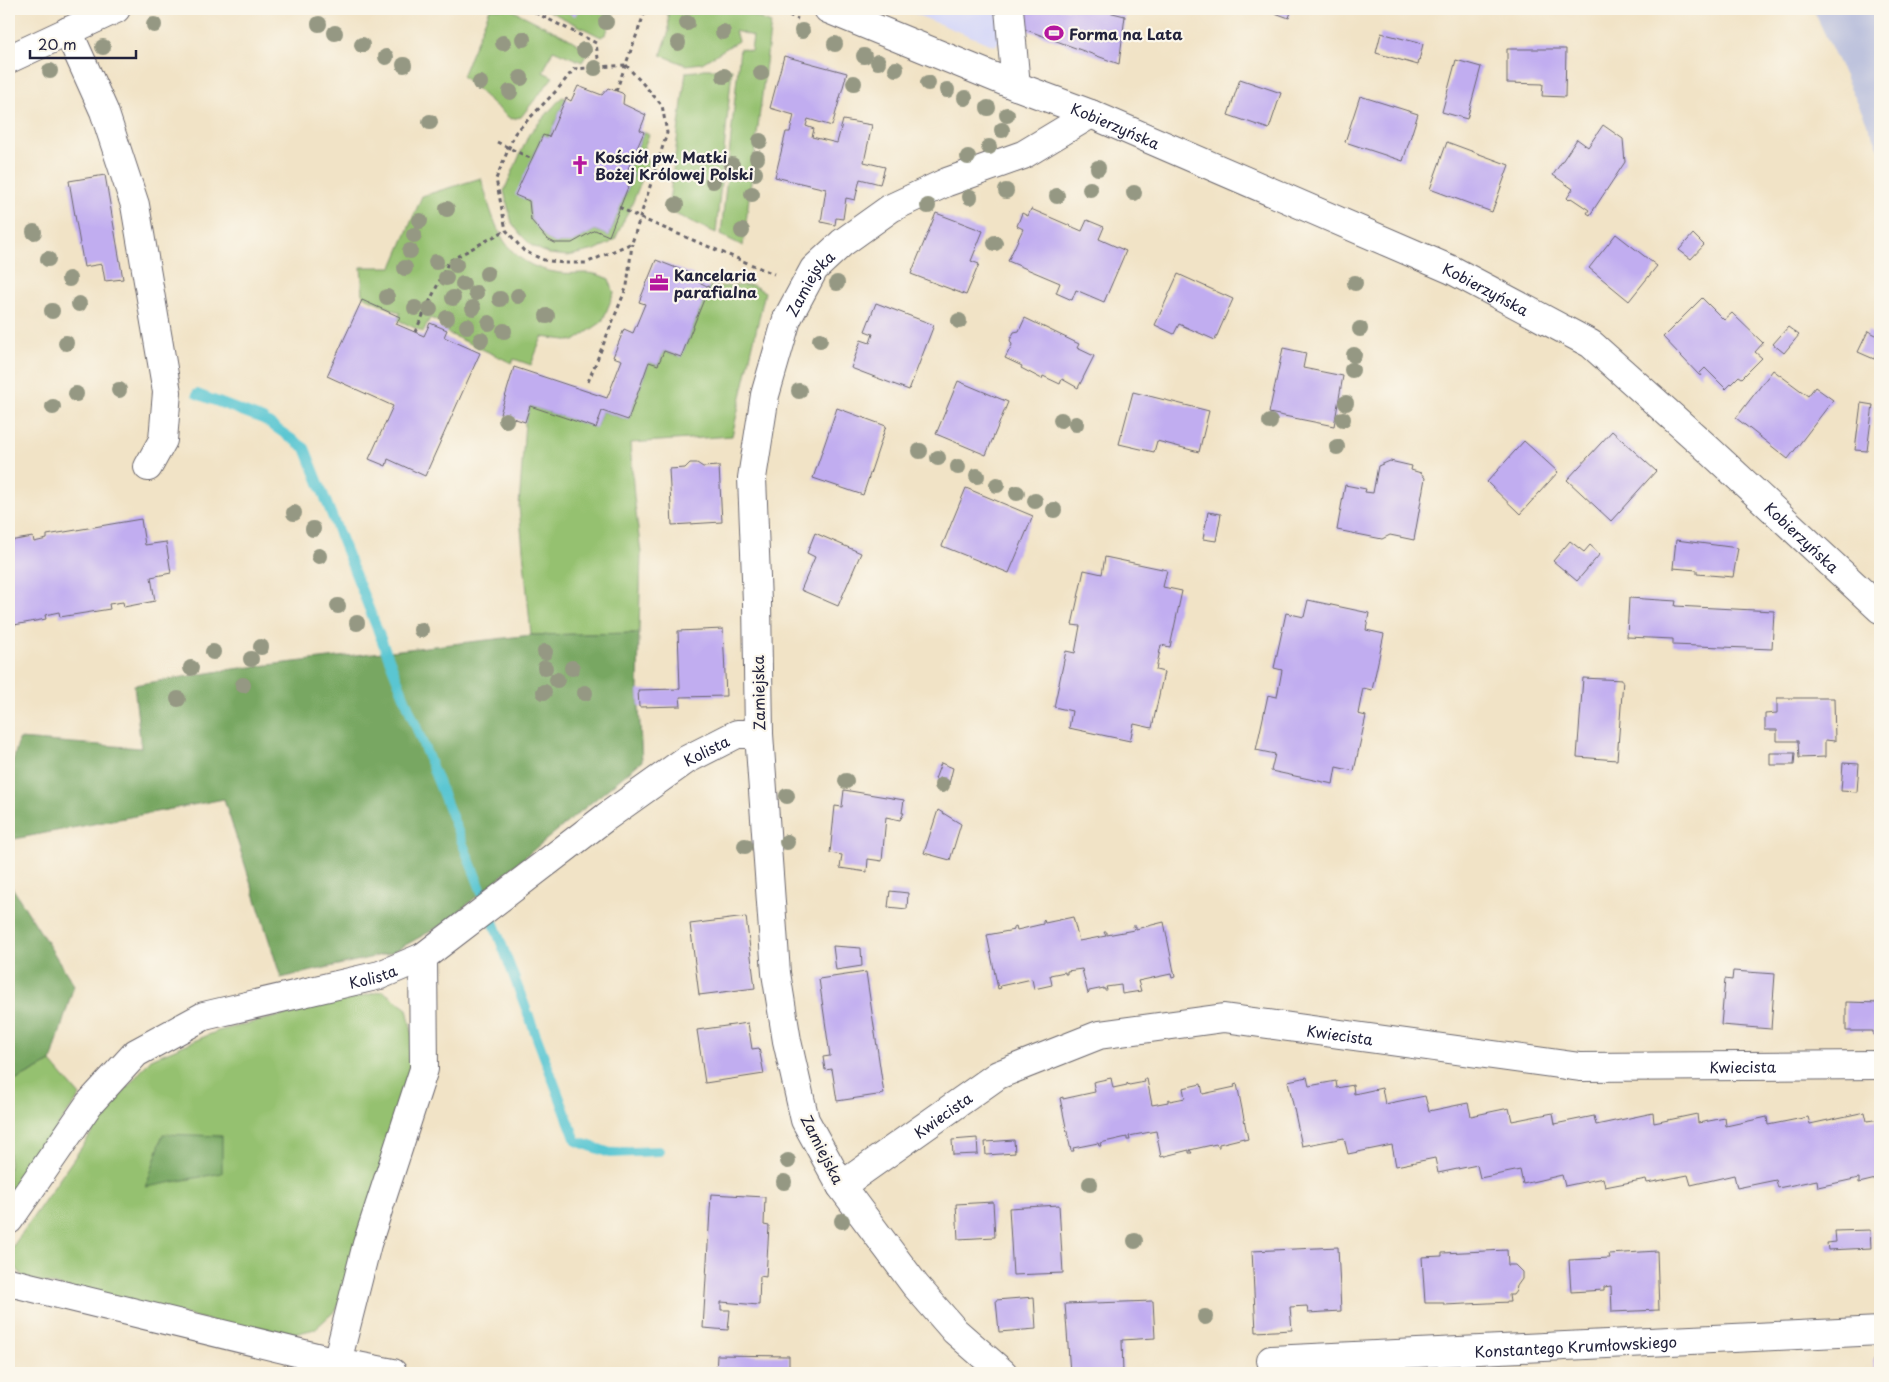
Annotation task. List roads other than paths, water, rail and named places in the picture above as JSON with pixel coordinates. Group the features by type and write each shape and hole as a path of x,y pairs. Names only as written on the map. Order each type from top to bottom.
{"street":[{"path":"9,59 116,9"},
{"name":"Kobierzyńska","path":"828,9 1016,86 1091,114 1452,270 1591,344 1706,446 1880,609"},
{"path":"1009,9 1016,86"},
{"path":"68,31 104,111 135,205 167,392 163,440 148,467"},
{"name":"Zamiejska","path":"1003,1373 955,1331 915,1285 841,1186 805,1120 787,1041 776,973 759,734 757,602 752,478 765,395 787,319 814,269 842,243 891,208 947,182 1023,155 1091,114"},
{"name":"Kolista","path":"9,1220 89,1104 136,1053 204,1016 380,975 422,957 606,817 686,760 737,734 759,734"},
{"path":"337,1362 367,1244 424,1069 422,957"},
{"name":"Kwiecista","path":"841,1186 998,1075 1099,1035 1224,1018 1580,1067 1880,1065"},
{"path":"9,1282 337,1362 393,1373"},
{"name":"Konstantego Krumłowskiego","path":"1271,1360 1467,1352 1692,1338 1880,1331"}],"waterway":[{"path":"197,394 263,419 305,448 480,887 576,1141 610,1153 659,1151"}],"place":[{"name":"Forma na Lata","path":"1054,33"},
{"name":"Kościół pw. Matki Bożej Królowej Polski","path":"580,165"},
{"name":"Kancelaria parafialna","path":"659,283"}]}
